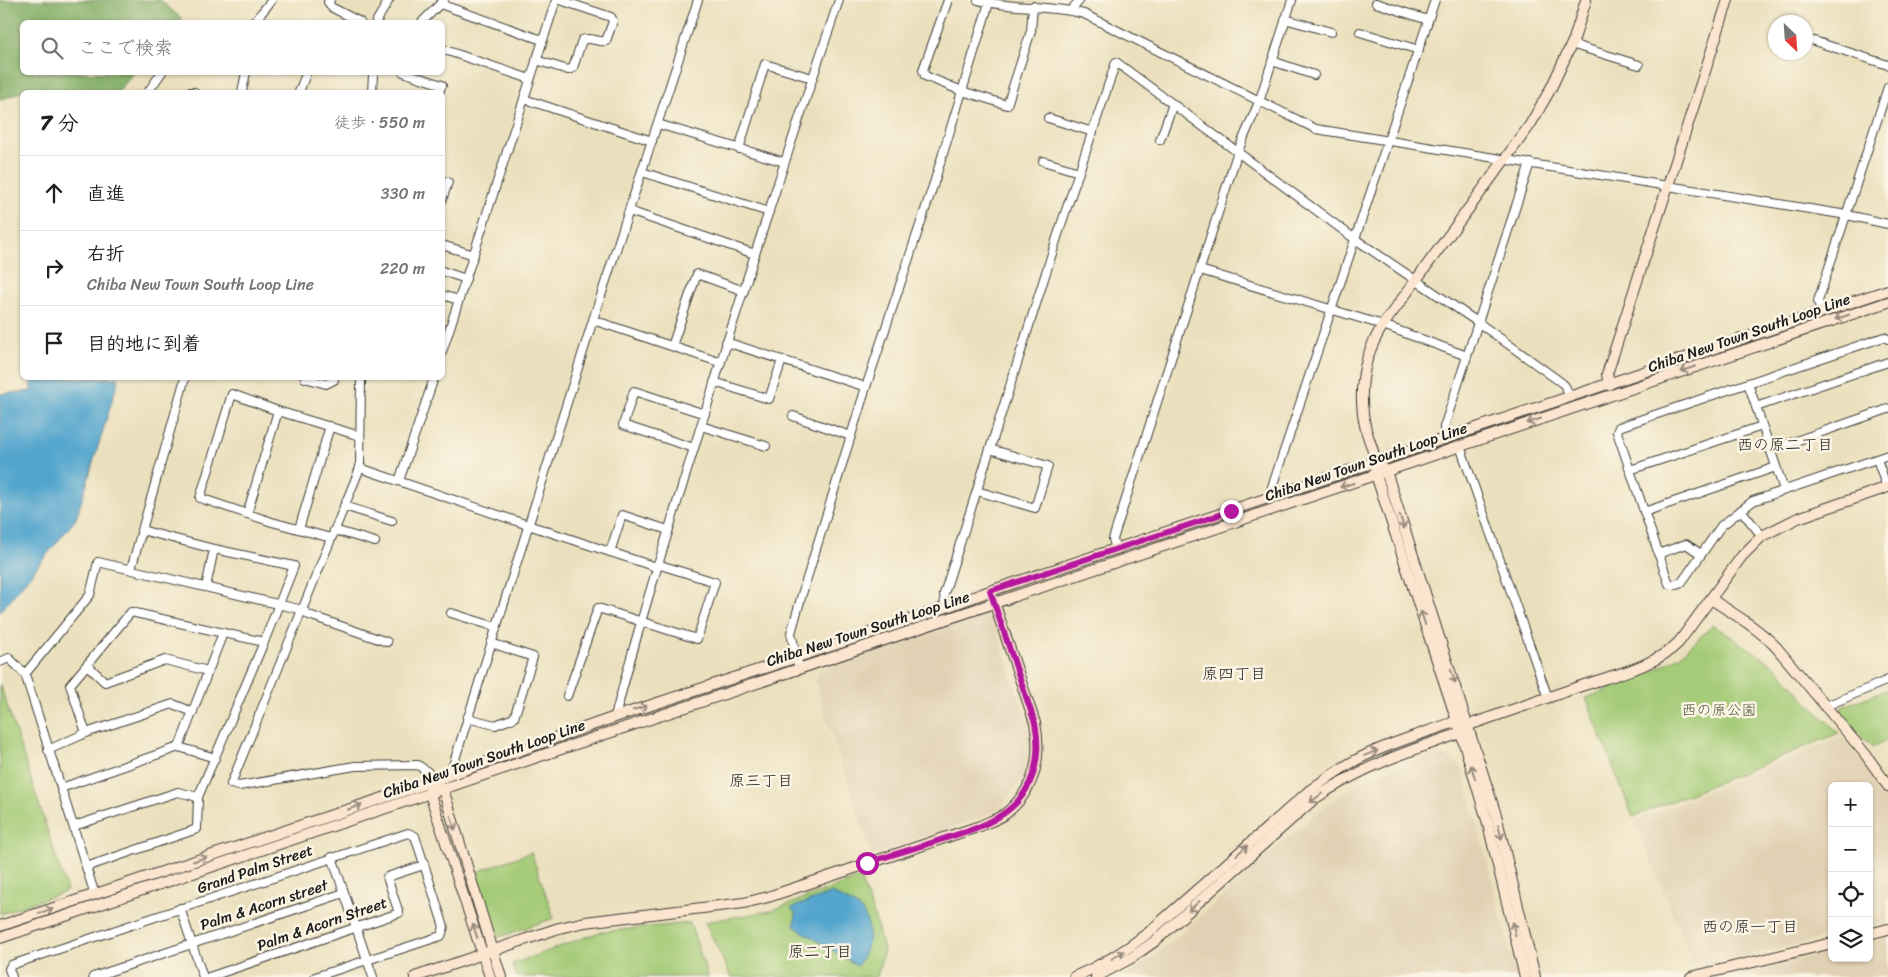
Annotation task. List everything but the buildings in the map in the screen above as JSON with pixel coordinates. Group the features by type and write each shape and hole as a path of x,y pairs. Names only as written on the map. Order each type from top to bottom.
{"street":[{"path":"256,20 272,0"},
{"path":"330,0 328,2 331,7 356,20"},
{"path":"377,20 389,0"},
{"path":"445,343 556,0"},
{"path":"536,60 568,70 573,68 582,40 587,38 606,41 614,21 611,17 560,0"},
{"path":"450,775 592,320 698,0"},
{"path":"615,717 640,621 719,362 839,0"},
{"path":"948,0 923,70 925,76 962,91 1007,105 1031,31 1033,6"},
{"path":"978,0 989,3 1033,6 1084,14 1316,129 1847,215 1888,224"},
{"path":"1070,11 1080,0"},
{"path":"1116,550 1113,539 1238,151 1259,102 1292,0"},
{"path":"1272,498 1270,493 1435,0"},
{"path":"1536,977 1496,815 1469,725 1368,437 1362,411 1361,384 1369,350 1383,325 1530,126 1551,88 1571,44 1586,0"},
{"path":"1609,385 1607,374 1728,0"},
{"path":"424,20 442,2 542,40"},
{"path":"798,663 791,633 866,387 934,183 989,3"},
{"path":"1376,3 1428,20"},
{"path":"1286,19 1331,32"},
{"path":"1360,32 1418,50"},
{"path":"1814,41 1888,64"},
{"path":"1571,44 1639,65"},
{"path":"445,50 530,79"},
{"path":"1272,61 1314,75"},
{"path":"944,608 944,594 1116,62 1356,239 1479,323 1562,383 1570,397"},
{"path":"739,149 765,64 812,78"},
{"path":"149,90 160,75"},
{"path":"242,90 245,75"},
{"path":"300,90 306,75"},
{"path":"372,90 373,75"},
{"path":"411,75 442,85 440,90"},
{"path":"1821,313 1818,301 1888,87"},
{"path":"524,99 652,141"},
{"path":"1160,140 1173,104"},
{"path":"1048,118 1093,132"},
{"path":"658,124 784,162"},
{"path":"1043,161 1079,172"},
{"path":"1444,440 1444,427 1530,163"},
{"path":"642,172 768,212"},
{"path":"445,182 448,182 445,191"},
{"path":"629,211 755,254"},
{"path":"445,246 474,255"},
{"path":"1200,270 1383,325 1467,356"},
{"path":"445,272 466,279"},
{"path":"672,346 697,274 744,291"},
{"name":"Chiba New Town South Loop Line","path":"0,938 442,790 798,663 990,591 1888,290"},
{"path":"445,296 459,300"},
{"name":"Chiba New Town South Loop Line","path":"0,926 450,775 615,717 994,603 1888,302"},
{"path":"592,320 719,362"},
{"path":"1888,339 1884,338 1619,427 1617,432 1658,554 1669,584 1673,585 1682,582 1720,526 1753,501 1888,455"},
{"path":"726,342 866,387"},
{"path":"714,382 769,400 782,360"},
{"path":"1756,407 1888,362"},
{"path":"131,569 184,380"},
{"path":"312,380 326,384 334,380"},
{"path":"361,380 360,468 231,784 239,786 355,766 418,764 428,772 431,781 430,794 488,953 502,977"},
{"path":"400,481 433,380"},
{"path":"1748,383 1784,490"},
{"path":"694,448 623,425 634,391 704,414"},
{"path":"360,436 278,411 232,394 200,498 298,529 375,542"},
{"path":"1770,450 1888,409"},
{"path":"247,514 278,411"},
{"path":"793,416 851,436"},
{"path":"298,529 330,426"},
{"path":"701,426 766,446"},
{"path":"1630,470 1762,426"},
{"path":"1460,446 1548,698"},
{"path":"977,491 1035,508 1048,466 990,449"},
{"path":"1096,977 1131,958 1155,941 1314,799 1335,784 1371,766 1461,733 1469,725 1631,669 1672,650 1712,599 1742,556 1762,536 1798,518 1887,488 1877,459"},
{"path":"1644,512 1776,467"},
{"path":"360,468 610,552 715,582 697,639 598,608 567,696"},
{"path":"1381,473 1487,820 1525,977"},
{"path":"344,506 392,521"},
{"path":"1741,510 1762,536"},
{"path":"610,552 622,515 668,530"},
{"path":"86,867 197,829 198,797 294,566 214,549 141,530"},
{"path":"1658,554 1686,544 1701,554"},
{"path":"206,588 214,549"},
{"path":"25,674 90,595 98,562 303,610 309,615 387,642"},
{"path":"415,977 559,928 585,922 744,903 980,826 1004,814 1023,796 1032,778 1038,759 1038,741 1035,723 990,591"},
{"path":"1712,599 1767,638 1826,706 1866,755 1888,786"},
{"path":"86,733 70,685 131,612 264,642"},
{"path":"451,613 496,627"},
{"path":"179,747 223,633"},
{"path":"467,718 495,725 514,718 533,657 491,643"},
{"path":"0,662 9,658 25,674 95,895"},
{"path":"87,665 105,682 165,660 208,671"},
{"path":"1826,706 1888,680"},
{"path":"48,750 86,733 173,704 193,712"},
{"path":"1074,977 1094,969 1126,950 1148,933 1309,791 1330,776 1362,757 1457,721 1469,725"},
{"path":"61,788 179,747 215,758"},
{"path":"431,781 442,790 488,953 490,977"},
{"path":"74,826 178,792 198,797"},
{"path":"315,977 440,936 444,927 415,836 408,833 332,857"},
{"name":"Grand Palm Street","path":"11,973 11,966 332,857 373,977"},
{"name":"Palm & Acorn Street","path":"209,977 399,913 387,877 424,865"},
{"name":"Palm & Acorn street","path":"93,977 344,893"},
{"name":"Grand Palm Street","path":"180,908 203,977"},
{"path":"1873,933 1888,929"},
{"path":"1691,977 1828,944"}],"shaded area":[{"path":"983,617 990,620 996,628 1031,735 1032,743 1022,778 1000,808 989,814 872,856 815,683 819,670 972,618"},
{"path":"1842,737 1874,777 1888,801 1888,923 1873,926 1873,782 1828,782 1828,937 1695,969 1635,821"},
{"path":"1439,753 1461,765 1516,977 1123,977 1163,950 1316,813 1334,800 1351,788 1386,771"},
{"path":"1888,937 1888,977 1721,977 1828,951 1828,962 1873,962 1873,940"}],"green space":[{"path":"0,0 160,0 182,19 20,20 20,75 132,75 120,90 20,90 20,92 0,100"},
{"name":"西の原公園","path":"1713,625 1777,667 1804,699 1839,733 1633,817 1586,698 1648,674 1681,655"},
{"path":"0,684 67,891 0,914"},
{"path":"1888,689 1888,740 1872,747 1840,715 1842,707"},
{"path":"531,852 554,918 497,938 474,873"},
{"path":"860,878 873,912 884,950 877,977 731,977 705,922 770,911"},
{"path":"690,923 708,977 517,977 512,964 600,932"}],"water":[{"path":"31,380 118,380 76,519 0,612 0,394 31,391"},
{"path":"832,893 860,909 866,918 869,939 865,953 857,966 794,926 796,914 791,908"}],"district":[{"name":"西の原二丁目","path":"1785,444"},
{"name":"原四丁目","path":"1234,673"},
{"name":"原三丁目","path":"761,780"},
{"name":"西の原一丁目","path":"1750,926"},
{"name":"原二丁目","path":"820,951"}],"route":[{"path":"867,863 980,826 1004,814 1023,796 1032,778 1038,759 1035,723 990,591 1231,511"}]}
